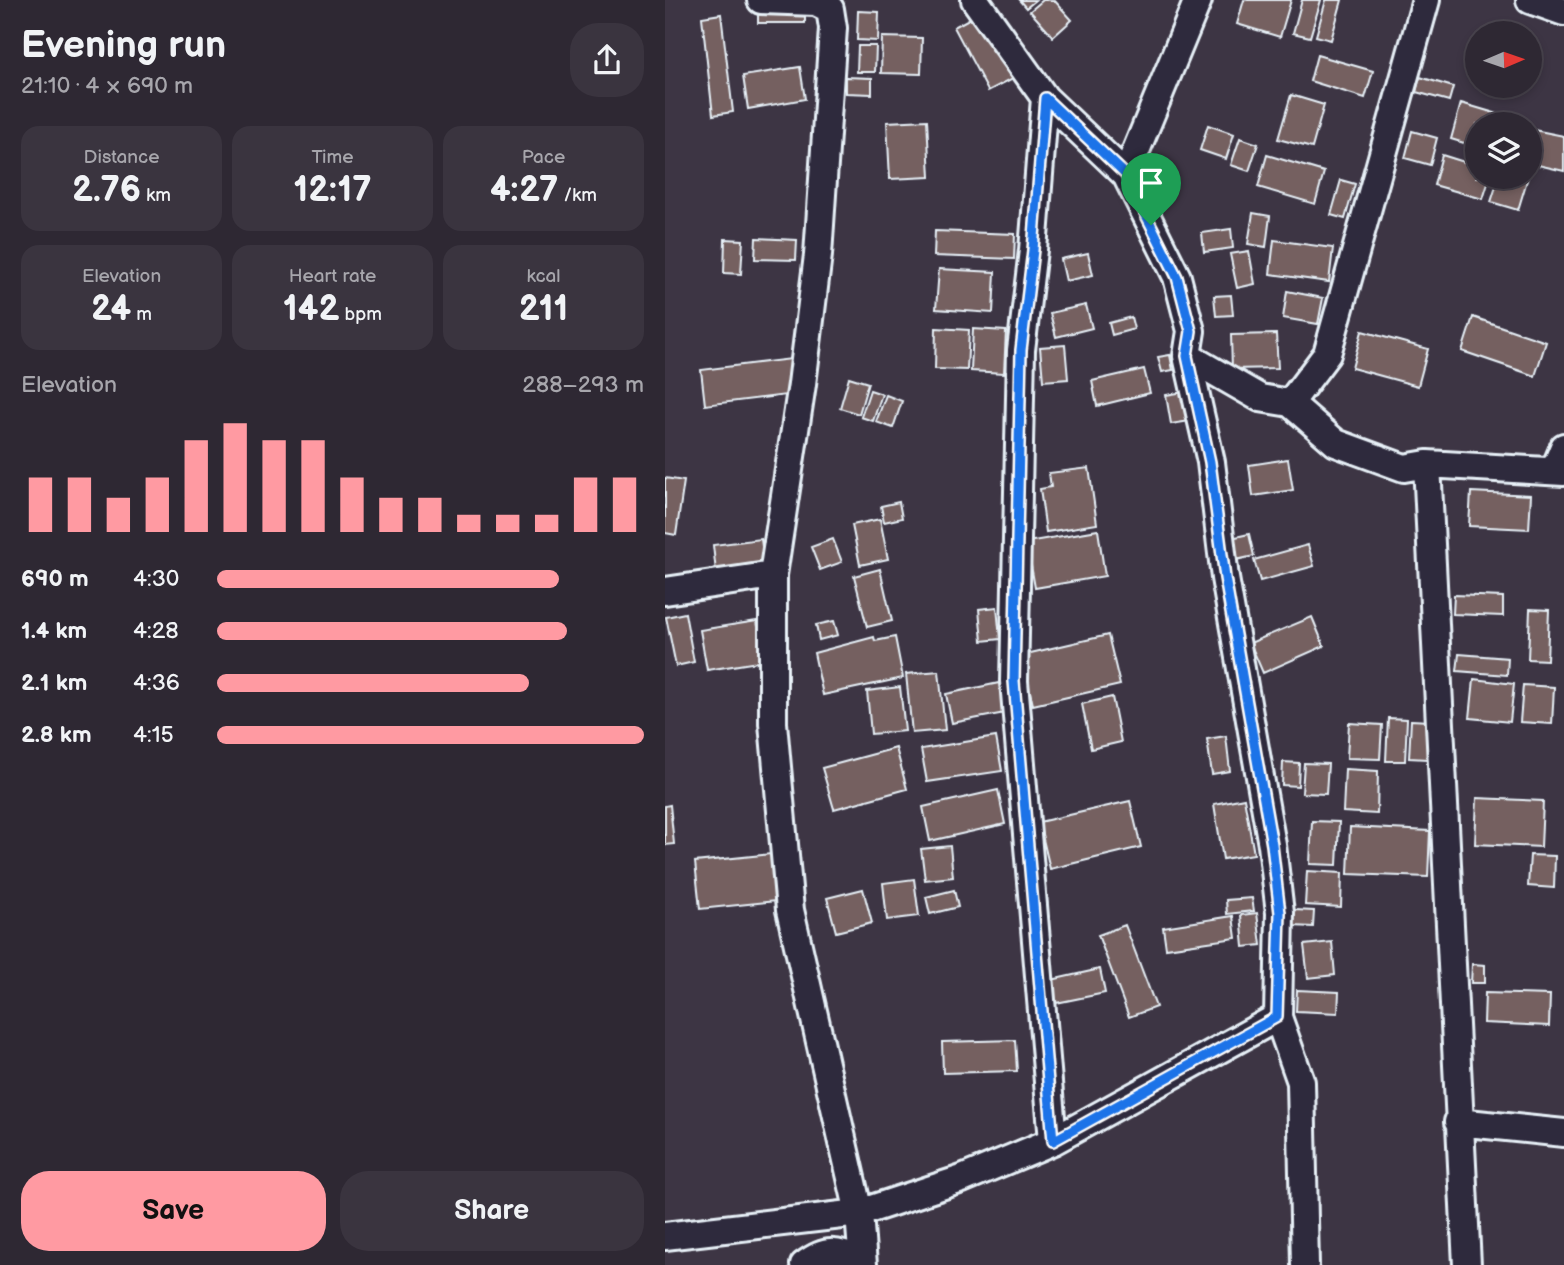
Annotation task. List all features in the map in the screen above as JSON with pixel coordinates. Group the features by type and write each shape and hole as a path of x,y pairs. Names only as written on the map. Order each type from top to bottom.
{"street":[{"path":"761,0 815,2 830,9 833,29 818,255 803,384 773,575 773,723 790,910 859,1213 862,1263 839,1253 820,1253 804,1265"},
{"path":"975,0 1045,98 1126,175 1177,277 1191,331 1187,356 1210,462 1229,605 1272,845 1280,913 1277,1017 1301,1083 1305,1265"},
{"path":"1126,175 1198,0"},
{"path":"1290,403 1327,354 1426,0"},
{"path":"1530,0 1564,12"},
{"path":"1045,98 1033,250 1021,350 1014,681 1053,1141"},
{"path":"1187,356 1260,398 1290,403 1336,443 1404,468 1427,464 1559,472 1564,447"},
{"path":"1427,464 1467,1265"},
{"path":"665,591 773,575"},
{"path":"665,1237 859,1213 962,1179 1053,1141 1277,1017"},
{"path":"1458,1122 1564,1133"}],"building":[{"path":"1019,0 1036,0 1026,8"},
{"path":"1043,0 1054,0 1072,20 1053,37 1030,11"},
{"path":"1244,0 1291,0 1280,37 1237,24"},
{"path":"1302,0 1321,0 1310,37 1293,33"},
{"path":"1326,0 1342,0 1331,40 1316,36"},
{"path":"758,9 805,9 805,23 758,23"},
{"path":"858,11 879,12 878,41 857,40"},
{"path":"721,14 733,112 713,115 702,17"},
{"path":"978,14 1021,74 988,91 954,27"},
{"path":"882,37 922,38 921,74 881,73"},
{"path":"858,46 876,46 875,72 857,72"},
{"path":"1317,55 1373,71 1365,98 1310,81"},
{"path":"800,67 805,99 748,109 743,76"},
{"path":"846,77 872,78 872,94 846,93"},
{"path":"1420,77 1453,87 1449,101 1416,92"},
{"path":"1291,95 1324,105 1312,148 1278,139"},
{"path":"1461,103 1491,112 1465,112 1465,143 1451,139"},
{"path":"927,120 930,177 890,179 887,122"},
{"path":"1208,125 1234,134 1226,159 1200,150"},
{"path":"1412,131 1437,138 1430,165 1405,158"},
{"path":"1542,132 1564,136 1564,171 1542,166"},
{"path":"1240,138 1258,144 1249,171 1231,165"},
{"path":"1267,155 1324,172 1315,204 1258,187"},
{"path":"1442,155 1465,162 1465,189 1486,189 1483,199 1434,185"},
{"path":"1341,180 1355,184 1345,219 1331,215"},
{"path":"1495,189 1524,189 1518,210 1491,202"},
{"path":"1253,213 1270,216 1266,247 1248,244"},
{"path":"1231,229 1233,248 1204,252 1202,233"},
{"path":"935,231 1015,234 1014,259 934,256"},
{"path":"756,238 797,240 796,260 755,259"},
{"path":"725,239 743,240 741,274 724,273"},
{"path":"1274,240 1333,248 1329,282 1270,274"},
{"path":"1249,251 1255,284 1237,288 1230,254"},
{"path":"1088,253 1093,275 1066,281 1061,259"},
{"path":"939,269 995,272 993,313 936,309"},
{"path":"1287,291 1323,298 1318,324 1283,318"},
{"path":"1231,295 1233,315 1216,316 1214,296"},
{"path":"1086,305 1092,328 1056,337 1050,313"},
{"path":"1131,317 1134,329 1112,335 1109,323"},
{"path":"1473,317 1546,342 1535,376 1462,351"},
{"path":"936,328 969,330 967,370 935,369"},
{"path":"973,329 1006,331 1004,373 971,371"},
{"path":"1362,331 1428,349 1418,386 1352,368"},
{"path":"1276,334 1278,368 1232,369 1231,335"},
{"path":"1065,345 1068,379 1043,381 1040,347"},
{"path":"1170,355 1173,370 1162,372 1158,357"},
{"path":"791,359 795,394 705,405 701,370"},
{"path":"1144,369 1150,393 1097,406 1092,381"},
{"path":"849,377 868,383 859,414 840,408"},
{"path":"870,390 882,394 873,421 861,417"},
{"path":"1184,392 1190,421 1171,424 1166,395"},
{"path":"886,395 902,401 893,428 876,422"},
{"path":"1288,459 1293,490 1253,496 1249,465"},
{"path":"1089,468 1097,524 1046,532 1040,489 1051,487 1049,473"},
{"path":"665,478 684,481 676,535 665,533"},
{"path":"1471,492 1531,495 1529,529 1469,526"},
{"path":"899,502 902,518 884,522 881,506"},
{"path":"880,519 888,559 860,565 852,525"},
{"path":"1098,530 1105,576 1035,588 1027,542"},
{"path":"1249,534 1254,556 1236,560 1231,538"},
{"path":"761,539 766,575 717,581 713,545"},
{"path":"833,539 842,562 820,570 811,547"},
{"path":"1308,545 1314,566 1260,581 1254,560"},
{"path":"880,569 892,621 867,627 854,576"},
{"path":"1454,595 1503,597 1503,616 1453,614"},
{"path":"997,607 1000,639 982,641 979,609"},
{"path":"1530,609 1549,610 1547,660 1528,659"},
{"path":"685,613 694,662 676,666 666,617"},
{"path":"1312,617 1324,646 1263,673 1250,643"},
{"path":"757,621 764,661 707,670 700,630"},
{"path":"834,621 838,635 819,640 816,625"},
{"path":"1108,635 1120,685 1033,705 1022,655"},
{"path":"874,637 875,641 895,637 903,678 823,695 814,653"},
{"path":"1459,654 1508,658 1507,675 1457,671"},
{"path":"939,671 945,730 912,733 906,674"},
{"path":"1474,679 1514,684 1510,722 1470,718"},
{"path":"999,683 1005,713 952,723 946,694"},
{"path":"1523,685 1554,687 1552,724 1520,722"},
{"path":"900,687 905,731 871,734 867,691"},
{"path":"1112,697 1121,742 1091,749 1082,704"},
{"path":"1388,718 1407,719 1405,761 1386,761"},
{"path":"1411,720 1429,721 1427,759 1409,758"},
{"path":"1349,723 1382,725 1380,759 1347,758"},
{"path":"1226,736 1230,771 1212,774 1207,739"},
{"path":"996,737 1002,771 927,782 921,749"},
{"path":"896,748 907,789 834,809 822,768"},
{"path":"1283,762 1299,763 1298,786 1282,785"},
{"path":"1304,763 1328,764 1326,794 1302,793"},
{"path":"1345,769 1378,771 1377,814 1343,812"},
{"path":"998,790 1005,824 930,841 923,807"},
{"path":"1244,798 1254,854 1223,859 1214,804"},
{"path":"1477,798 1543,801 1541,847 1475,844"},
{"path":"1130,801 1141,847 1050,869 1039,822"},
{"path":"670,805 674,844 665,845 665,806"},
{"path":"1312,821 1339,822 1337,865 1310,864"},
{"path":"1350,827 1430,831 1428,877 1348,874"},
{"path":"950,846 953,877 925,880 921,849"},
{"path":"781,853 786,900 700,909 695,862"},
{"path":"1530,855 1555,856 1554,888 1528,886"},
{"path":"1307,871 1342,873 1341,907 1305,905"},
{"path":"914,879 919,916 887,920 883,883"},
{"path":"863,889 872,923 836,932 827,898"},
{"path":"954,890 958,907 930,914 926,897"},
{"path":"1252,898 1254,911 1227,914 1226,900"},
{"path":"1294,910 1314,911 1313,927 1293,926"},
{"path":"1257,913 1261,945 1244,947 1241,915"},
{"path":"1233,916 1236,938 1166,948 1163,927"},
{"path":"1125,925 1156,1007 1129,1017 1098,935"},
{"path":"1332,942 1335,975 1308,978 1304,945"},
{"path":"1472,964 1485,965 1485,983 1471,983"},
{"path":"1100,969 1105,993 1056,1003 1051,980"},
{"path":"1297,990 1339,992 1338,1013 1296,1011"},
{"path":"1485,993 1550,995 1549,1026 1484,1023"},
{"path":"1015,1040 1017,1071 943,1073 942,1042"}],"route":[{"path":"1045,98 1126,175 1151,225 1177,277 1191,331 1187,356 1210,462 1251,742 1272,845 1280,913 1281,985 1277,1017 1053,1141 1014,681 1021,350 1033,250 1045,98"}]}
